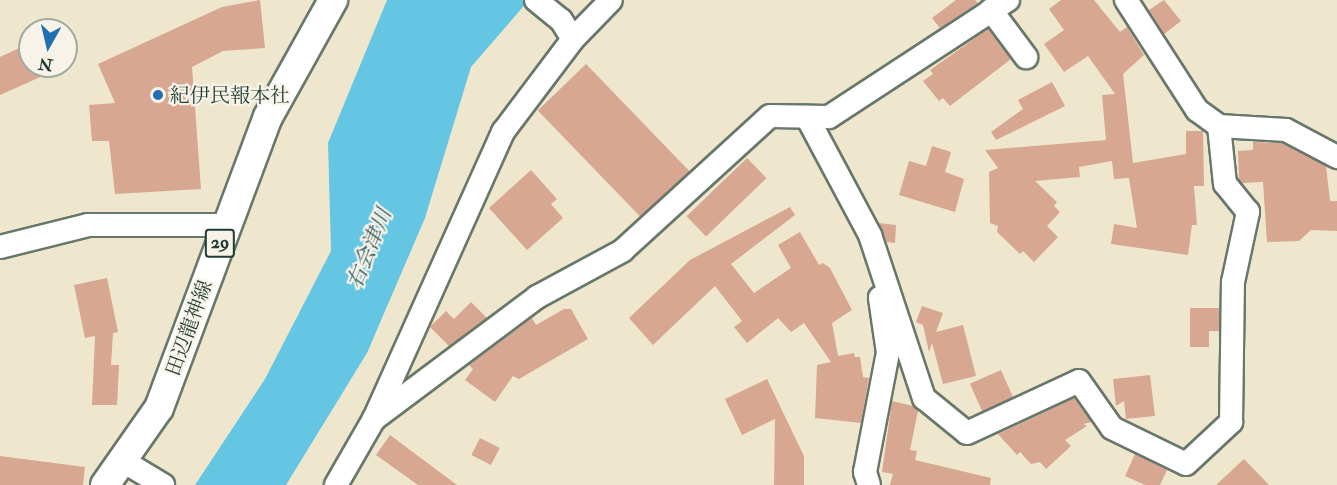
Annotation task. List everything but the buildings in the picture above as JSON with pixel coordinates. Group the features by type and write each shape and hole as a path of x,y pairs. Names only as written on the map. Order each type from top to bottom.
{"main road":[{"name":"田辺龍神線","path":"105,485 130,464 159,408 268,117 333,0"}],"street":[{"path":"536,0 567,29"},
{"path":"336,485 374,419 503,132 567,29 611,0"},
{"path":"1126,0 1197,110 1219,126 1287,130 1337,157"},
{"path":"374,419 537,297 622,251 770,116 829,117 1000,5 1026,57"},
{"path":"807,117 870,235 924,398 967,433 1079,381 1112,428 1186,464 1231,422 1233,282 1248,212 1225,184 1219,126"},
{"path":"0,247 88,225 227,225"},
{"path":"869,485 865,472 888,353 870,235"},
{"path":"130,464 163,485"}],"water":[{"name":"右会津川","path":"387,0 529,0 471,67 425,218 367,353 286,485 195,485 265,379 331,251 328,143"}],"place":[{"name":"紀伊民報本社","path":"158,95"}]}
